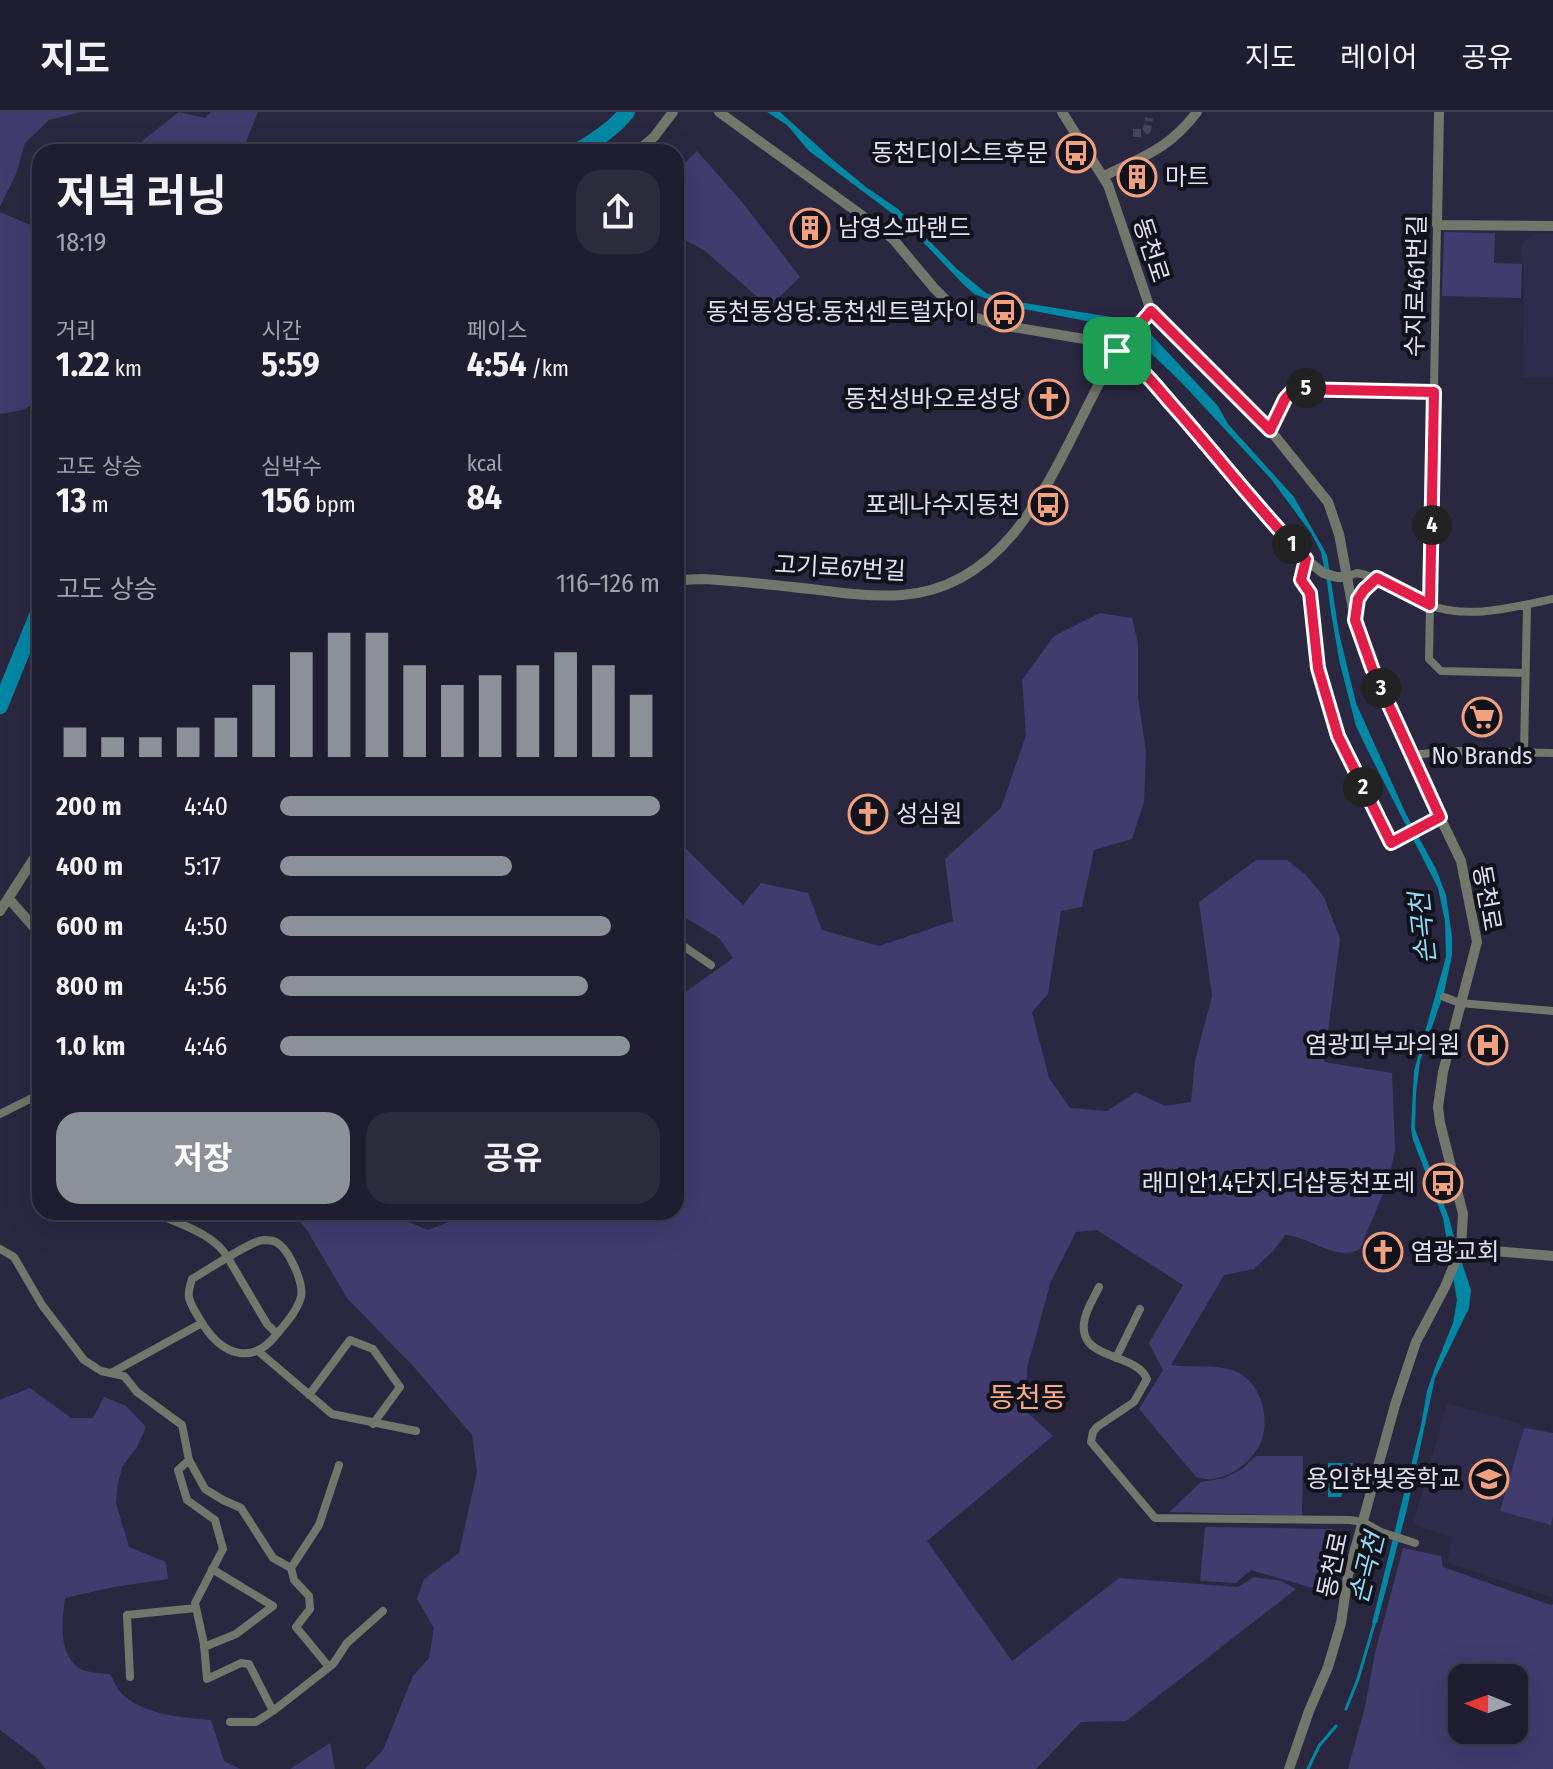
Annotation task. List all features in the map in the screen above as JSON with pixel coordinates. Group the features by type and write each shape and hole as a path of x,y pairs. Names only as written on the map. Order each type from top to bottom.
{"street":[{"path":"646,144 673,112"},
{"path":"719,112 893,239 952,306 979,320 1090,340 1131,359 1271,523 1323,573 1337,577 1357,573 1377,578 1430,605 1461,611 1527,606 1553,599"},
{"name":"동천로","path":"1062,112 1104,176 1148,314 1270,430 1328,502 1339,534 1355,620 1410,755 1461,861 1477,942 1443,1072 1438,1107 1463,1214 1461,1248 1445,1287 1416,1342 1395,1405 1348,1575 1341,1623 1328,1667 1289,1769"},
{"path":"1104,176 1165,145 1197,112"},
{"name":"수지로461번길","path":"1439,112 1429,659 1441,671 1525,673"},
{"path":"1437,225 1553,226"},
{"name":"고기로67번길","path":"684,580 902,595 928,591 965,577 995,553 1023,520 1060,462 1117,351 1148,314"},
{"path":"1270,430 1285,399 1294,389 1434,392"},
{"path":"1310,563 1301,580 1310,593 1318,668 1338,736 1391,843 1440,817"},
{"path":"1355,620 1358,599 1377,578"},
{"path":"1524,752 1527,606"},
{"path":"1410,755 1455,751 1553,753"},
{"path":"0,911 32,862"},
{"path":"9,899 32,925"},
{"path":"684,946 711,965"},
{"path":"1444,997 1460,1003 1553,1011"},
{"path":"0,1114 32,1098"},
{"path":"170,1220 207,1237 223,1250 267,1324 277,1334"},
{"path":"262,1240 275,1242 284,1250 300,1279 301,1296 295,1311 265,1347 238,1353 223,1348 202,1323 189,1297 192,1279 262,1240"},
{"path":"1461,1248 1553,1256"},
{"path":"0,1249 14,1257 42,1305 84,1360 101,1371 124,1376 137,1392 182,1425 189,1460 205,1489 241,1508 273,1558 291,1568 294,1580 309,1596 310,1609 296,1627 329,1667"},
{"path":"1099,1287 1085,1319 1084,1333 1088,1343 1142,1369 1147,1379 1134,1402 1097,1427 1091,1442 1155,1518 1350,1520 1363,1522 1381,1532 1415,1543"},
{"path":"1116,1358 1140,1309"},
{"path":"110,1373 202,1323"},
{"path":"309,1395 350,1340 373,1349 400,1387 373,1424"},
{"path":"258,1351 332,1414 416,1431"},
{"path":"189,1460 178,1470 187,1500 215,1520 223,1549 195,1603 207,1679 241,1663 249,1664 273,1711"},
{"path":"291,1568 319,1525 339,1465"},
{"path":"204,1647 236,1634 273,1606 212,1569"},
{"path":"130,1677 127,1615 196,1608"},
{"path":"230,1722 256,1722 273,1711 329,1667 347,1643 383,1611"}],"shaded area":[{"path":"0,112 81,112 49,120 25,143 16,174 0,206"},
{"path":"179,112 205,118 211,112 258,112 245,144 138,144"},
{"path":"697,151 742,202 800,277 769,307 705,251 684,239 684,164"},
{"path":"0,212 32,226 32,405 23,410 0,414"},
{"path":"1444,232 1495,233 1494,263 1522,264 1521,298 1442,296"},
{"path":"1533,234 1553,234 1553,377 1523,377 1524,266 1520,262 1521,244"},
{"path":"1100,613 1132,618 1138,643 1138,698 1146,752 1144,802 1132,839 1094,850 1082,907 1061,911 1048,994 1032,1012 1049,1078 1070,1108 1107,1111 1136,1092 1165,1106 1191,1102 1195,1061 1212,996 1199,902 1256,860 1287,860 1305,874 1324,897 1340,939 1324,1062 1392,1073 1395,1150 1389,1179 1360,1249 1342,1253 1285,1235 1254,1269 1224,1275 1171,1365 1232,1370 1250,1381 1261,1400 1265,1421 1261,1442 1243,1466 1215,1479 1196,1477 1139,1409 1163,1370 1149,1343 1183,1285 1097,1230 1076,1232 1051,1281 1027,1368 1026,1411 1053,1436 927,1541 1012,1661 1119,1578 1238,1587 1254,1577 1281,1581 1296,1589 1126,1721 1081,1722 1036,1769 365,1769 383,1750 413,1676 429,1658 434,1628 417,1599 424,1579 459,1553 477,1472 472,1435 414,1367 347,1298 298,1220 404,1220 428,1230 454,1220 684,1220 684,993 733,958 719,938 684,917 684,847 743,905 761,883 808,893 822,930 879,946 953,921 945,859 1001,808 1026,735 1022,680 1054,636"},
{"path":"30,1388 71,1418 93,1418 104,1397 126,1406 146,1427 137,1447 122,1467 116,1503 129,1547 166,1562 168,1579 65,1598 63,1636 72,1662 82,1670 110,1674 122,1694 144,1708 211,1720 224,1761 240,1769 46,1769 36,1757 0,1730 0,1400"},
{"name":"용인한빛중학교","path":"1447,1403 1553,1433 1553,1598 1447,1563 1452,1538 1413,1524"},
{"path":"1524,1428 1553,1433 1551,1525 1500,1511"},
{"path":"1256,1456 1303,1456 1302,1516 1169,1512 1201,1482 1225,1478 1242,1469"},
{"path":"1205,1527 1332,1529 1342,1534 1336,1595 1251,1570 1236,1583 1200,1581"},
{"path":"1403,1548 1441,1556 1443,1567 1553,1604 1553,1769 1348,1769 1365,1707 1375,1653"},
{"path":"330,1743 335,1769 290,1769"}],"water":[{"path":"767,112 780,112 833,160 898,209 957,269 986,293 1006,300 1123,319 1143,326 1218,406 1228,424 1294,497 1327,555 1339,633 1356,703 1446,895 1452,955 1444,993 1420,1061 1415,1129 1449,1218 1471,1290 1469,1308 1435,1378 1407,1509 1377,1623 1372,1623 1427,1391 1453,1323 1457,1300 1443,1218 1411,1128 1414,1071 1446,957 1445,921 1438,888 1356,726 1340,664 1321,552 1311,533 1271,479 1181,382 1133,336 1097,323 1003,305 974,294 905,223 809,151 787,125"},
{"path":"1328,1463 1353,1463 1341,1497 1328,1497"}],"waterway":[{"path":"589,144 627,112"},
{"path":"0,706 32,628"},
{"name":"손곡천","path":"1346,1709 1375,1621"},
{"name":"손곡천","path":"1308,1769 1319,1746 1336,1726"}],"tunnel":[{"path":"1133,133 1147,130 1149,118"}],"place":[{"name":"동천디이스트후문","path":"1076,153"},
{"name":"마트","path":"1137,177"},
{"name":"남영스파랜드","path":"810,228"},
{"name":"동천동성당.동천센트럴자이","path":"1004,312"},
{"name":"동천성바오로성당","path":"1049,399"},
{"name":"포레나수지동천","path":"1048,505"},
{"name":"No Brands","path":"1482,717"},
{"name":"성심원","path":"868,814"},
{"name":"염광피부과의원","path":"1488,1045"},
{"name":"래미안1.4단지.더샵동천포레","path":"1443,1183"},
{"name":"염광교회","path":"1383,1252"},
{"name":"용인한빛중학교","path":"1489,1479"}],"district":[{"name":"동천동","path":"1028,1397"}],"route":[{"path":"1151,311 1270,430 1285,399 1294,389 1434,392 1430,605 1377,578 1358,599 1355,620 1372,668 1440,817 1391,843 1338,736 1318,668 1310,593 1301,580 1306,559 1271,523 1131,359 1117,351 1151,311"}]}
